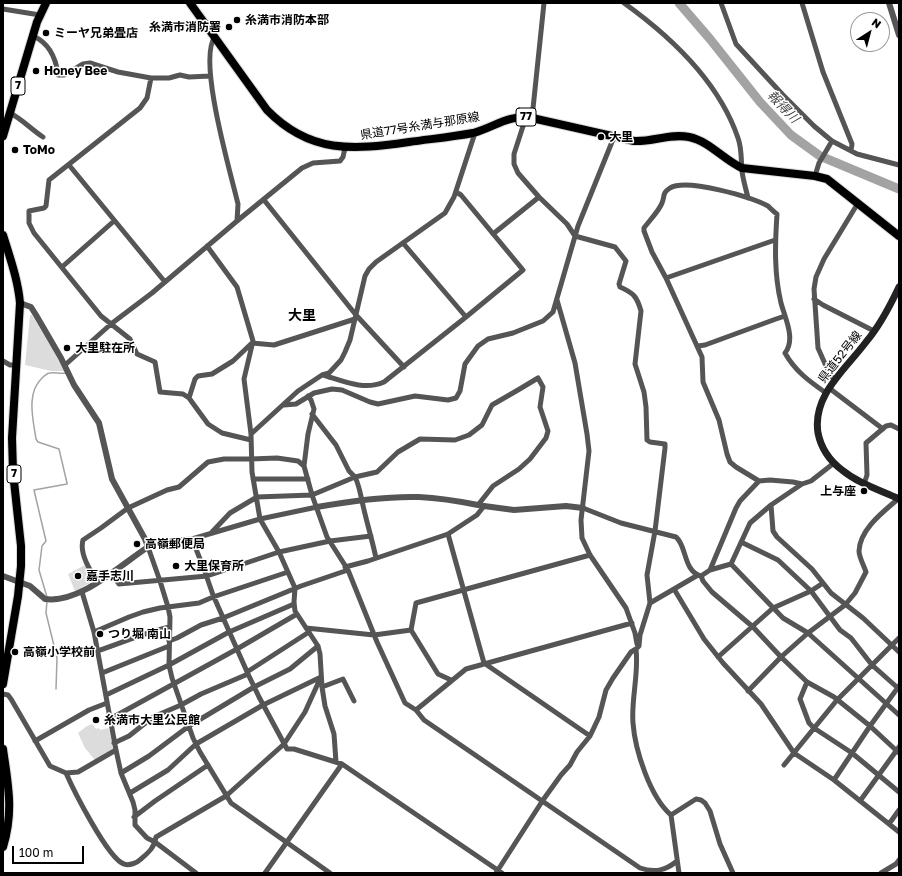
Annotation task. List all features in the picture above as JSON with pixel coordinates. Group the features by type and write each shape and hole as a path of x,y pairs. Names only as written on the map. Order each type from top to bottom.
{"main road":[{"name":"7","path":"3,136 33,36 46,3"},
{"name":"県道77号糸満与那原線","path":"190,3 262,104 279,122 307,138 325,144 345,148 372,148 473,133 484,130 508,119 520,116 642,142 678,136 688,137 704,143 732,163 742,168 815,176 832,182 899,236"},
{"name":"7","path":"3,235 18,285 20,303 12,438 21,546 20,582 3,684"},
{"name":"県道52号線","path":"898,499 864,484 847,474 834,463 820,443 818,430 819,410 828,390 874,331 899,287"},
{"path":"3,749 10,802 9,826 3,848"}],"street":[{"path":"544,3 529,117 514,154 514,164 518,173 539,197 567,224 575,236 615,247 626,261 619,284 620,287 634,295 641,311 635,364 644,392 647,440 650,442 665,444 656,531 647,575 650,604 640,635 638,648 633,723 641,764 665,810 671,815 679,873"},
{"path":"624,3 673,43 696,68 713,91 725,110 738,138 748,198"},
{"path":"721,3 736,44 783,95 831,142 857,154 899,165"},
{"path":"802,3 824,72 852,144 851,151"},
{"path":"890,3 899,35"},
{"path":"3,9 40,15"},
{"path":"33,36 43,41 48,48 57,66 58,75 64,75 83,64 90,63 118,72 150,78 169,78 180,75 189,77 210,76"},
{"path":"214,37 210,51 210,76 238,204 237,221"},
{"path":"150,78 147,98 140,108 49,180 46,206 41,209 29,211 28,214 31,230 101,316 130,339 137,354 155,362 160,392 183,394 189,398 208,424 222,433 251,437"},
{"path":"10,113 44,137"},
{"path":"251,437 298,392 322,375 329,373 344,356 356,317 361,290 369,269 376,262 445,213 456,192 474,136 473,133"},
{"path":"284,405 296,404 314,392 337,389 378,404 415,396 440,400 453,400 458,396 465,364 478,346 488,340 513,333 543,321 553,312 557,300 558,290 578,226 614,137"},
{"path":"815,176 819,163 831,142"},
{"path":"65,365 111,324 152,293 237,221 307,165 313,163 340,161 343,157 345,148"},
{"path":"69,165 164,282"},
{"path":"802,484 770,480 759,481 730,462 719,420 703,382 702,357 698,346 656,260 644,231 644,228 662,203 663,195 669,188 680,185 705,187 748,198 769,207 777,214 775,240 778,290 788,327 789,344 785,353 804,377 828,390 883,428"},
{"path":"322,375 353,384 367,386 375,386 384,382 523,270 461,195 456,192"},
{"path":"493,234 539,197"},
{"path":"264,200 356,317 404,367"},
{"path":"835,380 830,375 818,348 814,289 816,277 824,259 858,203"},
{"path":"62,267 114,221"},
{"path":"666,278 775,240"},
{"path":"403,243 466,317"},
{"path":"207,246 237,287 253,341 244,379 251,437 253,479 260,519 279,552 295,588 294,604 297,614 318,646 320,654 322,687 325,706 334,734 336,762"},
{"path":"814,299 874,331"},
{"path":"557,300 575,363 588,434 589,451 581,520 582,538 590,555 622,601 632,623 638,648"},
{"path":"20,303 31,307 34,311 65,365 74,385 98,423 112,479 145,539 168,607 169,665 173,683 196,744 231,803 330,873"},
{"path":"698,346 705,345 785,316"},
{"path":"189,398 195,379 198,376 212,374 233,360 252,343 274,345 356,317"},
{"path":"3,361 17,365"},
{"path":"102,673 169,644 177,638 202,625 223,618 346,568 448,534 477,515 481,505 493,486 519,469 546,438 548,431 540,407 542,387 538,378 492,405 482,425 468,435 455,440 420,439 398,452 377,472 355,477 312,495 257,497 230,513 210,534"},
{"path":"308,396 314,409 304,466 312,495 330,541 346,568 405,703 416,710 424,720 543,800 640,868 651,872 672,865 677,861"},
{"path":"312,414 336,445 349,471 355,477 359,487 376,558"},
{"path":"864,484 866,475 866,444 883,428 891,425 899,429"},
{"path":"98,582 86,562 82,541 128,508 167,490 178,487 208,462 224,459 251,460 277,458 298,461 304,466"},
{"path":"650,604 674,589 710,570 731,564 750,523 771,505 802,484 811,481 834,463"},
{"path":"253,479 308,479"},
{"path":"710,570 736,508 759,481"},
{"path":"3,576 30,586 45,600 68,597 82,592 148,547 164,541 192,539 260,519 317,507 361,500 420,497 514,510 566,506 583,508 621,523 656,531 676,537 680,540 686,561 700,575 712,592 753,627 807,682 837,700 898,750 860,801"},
{"path":"748,691 781,657 808,633 845,605 855,593 866,572 859,551 864,532 898,499"},
{"path":"771,505 775,534 812,569 831,593 862,618 899,652"},
{"path":"448,534 484,663 590,736"},
{"path":"111,573 119,584 207,576 279,552 330,541 371,536"},
{"path":"192,539 214,597 247,673 287,749 294,749 342,764 498,872 543,800 590,736 599,717 606,690 612,678 631,652 638,648"},
{"path":"741,542 778,560 811,591 840,630 851,638 872,665 899,688 870,726 834,780"},
{"path":"451,680 438,674 411,630 416,603 590,555"},
{"path":"731,564 783,618 808,633 899,715"},
{"path":"94,632 136,614 160,608 199,603 288,572"},
{"path":"718,657 773,608 811,591 823,583"},
{"path":"674,589 704,639 760,704 794,753 834,780 899,832"},
{"path":"82,592 94,632 114,743 121,773 130,793 135,810 135,825 147,838 155,842 196,873"},
{"path":"106,695 169,665 229,632 294,604"},
{"path":"110,719 297,614"},
{"path":"416,710 466,669 632,623"},
{"path":"97,651 148,632 169,627"},
{"path":"114,743 129,736 153,717 181,706 201,694 247,673 307,630 374,635 411,630"},
{"path":"784,764 837,700 899,638"},
{"path":"121,773 149,756 188,726 254,687 290,669 318,646"},
{"path":"130,793 168,770 196,744 263,705 321,677"},
{"path":"66,772 83,808 109,849 120,862 124,864 132,864 154,848 156,837 226,796 284,744 305,712 321,677"},
{"path":"322,687 343,679 354,701"},
{"path":"807,682 800,699 809,723 814,728 852,753 899,792"},
{"path":"3,694 8,695 12,699 50,766 66,772 78,772 116,750"},
{"path":"35,741 89,710 107,703"},
{"path":"134,817 155,800 208,764"},
{"path":"265,873 342,764"},
{"path":"671,815 696,799 705,803 710,812 720,844 733,873"},
{"path":"889,824 899,810"},
{"path":"881,873 896,864 899,860"}],"shaded area":[{"path":"30,315 32,315 65,371 51,371 25,365"},
{"path":"85,565 93,581 75,591 68,574"},
{"path":"92,724 96,729 99,728 100,730 108,728 113,749 95,760 85,748 78,733"}],"waterway":[{"name":"報得川","path":"679,3 760,102 791,135 820,156 899,189"},
{"path":"47,597 39,570 42,546 46,541 34,490 67,483 59,449 38,442 36,439 32,415 32,399 37,384 42,378 49,373 66,373"},
{"path":"47,601 46,613 57,658 56,689"}],"place":[{"name":"糸満市消防本部","path":"237,20"},
{"name":"糸満市消防署","path":"229,27"},
{"name":"ミーヤ兄弟畳店","path":"46,33"},
{"name":"Honey Bee","path":"36,71"},
{"name":"大里","path":"601,137"},
{"name":"ToMo","path":"15,150"},
{"name":"大里駐在所","path":"67,348"},
{"name":"上与座","path":"864,491"},
{"name":"高嶺郵便局","path":"137,544"},
{"name":"大里保育所","path":"176,566"},
{"name":"嘉手志川","path":"78,576"},
{"name":"つり堀 南山","path":"100,634"},
{"name":"高嶺小学校前","path":"15,652"},
{"name":"糸満市大里公民館","path":"96,720"}],"district":[{"name":"大里","path":"302,316"}]}
